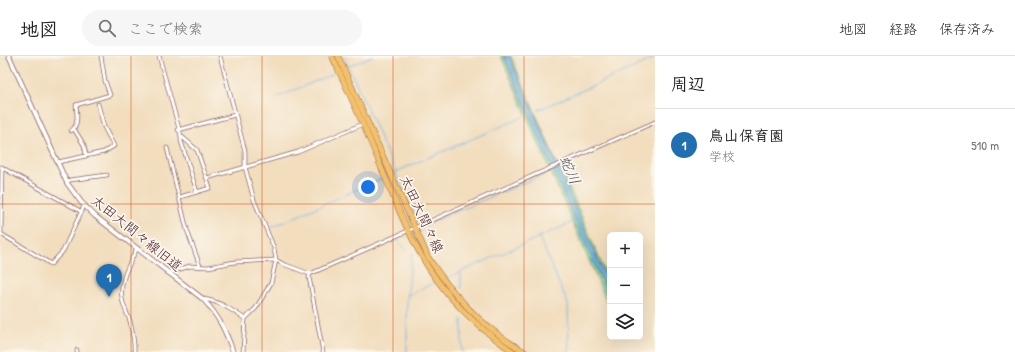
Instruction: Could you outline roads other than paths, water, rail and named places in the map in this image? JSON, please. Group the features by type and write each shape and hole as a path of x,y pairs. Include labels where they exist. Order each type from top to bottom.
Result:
{"main road":[{"name":"太田大間々線","path":"332,56 412,230 428,257 453,293 491,330 525,352"},
{"name":"太田大間々線","path":"338,56 423,258 437,280 473,321 514,352"}],"street":[{"name":"太田大間々線旧道","path":"9,56 74,194 84,206 203,299 213,310 223,325 233,352"},
{"path":"86,155 84,145 72,130 78,117 76,105 110,96 105,81 101,56"},
{"path":"158,56 178,130 181,136 197,150 210,188 180,197"},
{"path":"220,56 245,151 245,167 254,200 274,248 276,260 271,283 256,308 245,319 243,352"},
{"path":"58,162 107,151 114,146 104,127 98,104"},
{"path":"178,130 235,115"},
{"path":"168,273 190,266 208,267 239,262 276,260 310,274 655,122"},
{"path":"207,178 298,152 363,124"},
{"path":"181,136 181,141 197,192"},
{"path":"167,148 187,230 200,266"},
{"path":"82,212 1,166 1,234 51,264 63,251 82,212 84,206"},
{"path":"67,181 107,175"},
{"path":"134,352 135,344 121,292 127,269 137,248"},
{"path":"310,274 309,277 323,352"},
{"path":"203,299 225,306 245,319"}],"water":[{"path":"504,56 509,56 607,281 607,293"}],"waterway":[{"path":"344,56 416,219 420,222 419,223"},
{"path":"349,66 372,56"},
{"path":"538,110 655,58"},
{"path":"278,97 333,74"},
{"path":"393,173 523,117"},
{"path":"421,232 423,228 434,221 545,174"},
{"path":"270,228 383,178"},
{"path":"445,279 575,221"},
{"path":"539,237 568,304 569,352"},
{"path":"396,239 407,250"},
{"path":"407,352 407,301 412,253"},
{"path":"461,273 461,288"},
{"path":"408,295 436,282"},
{"path":"462,319 462,352"}],"place":[{"name":"鳥山保育園","path":"109,297"}],"water label":[{"name":"蛇川","path":"570,170"}]}
